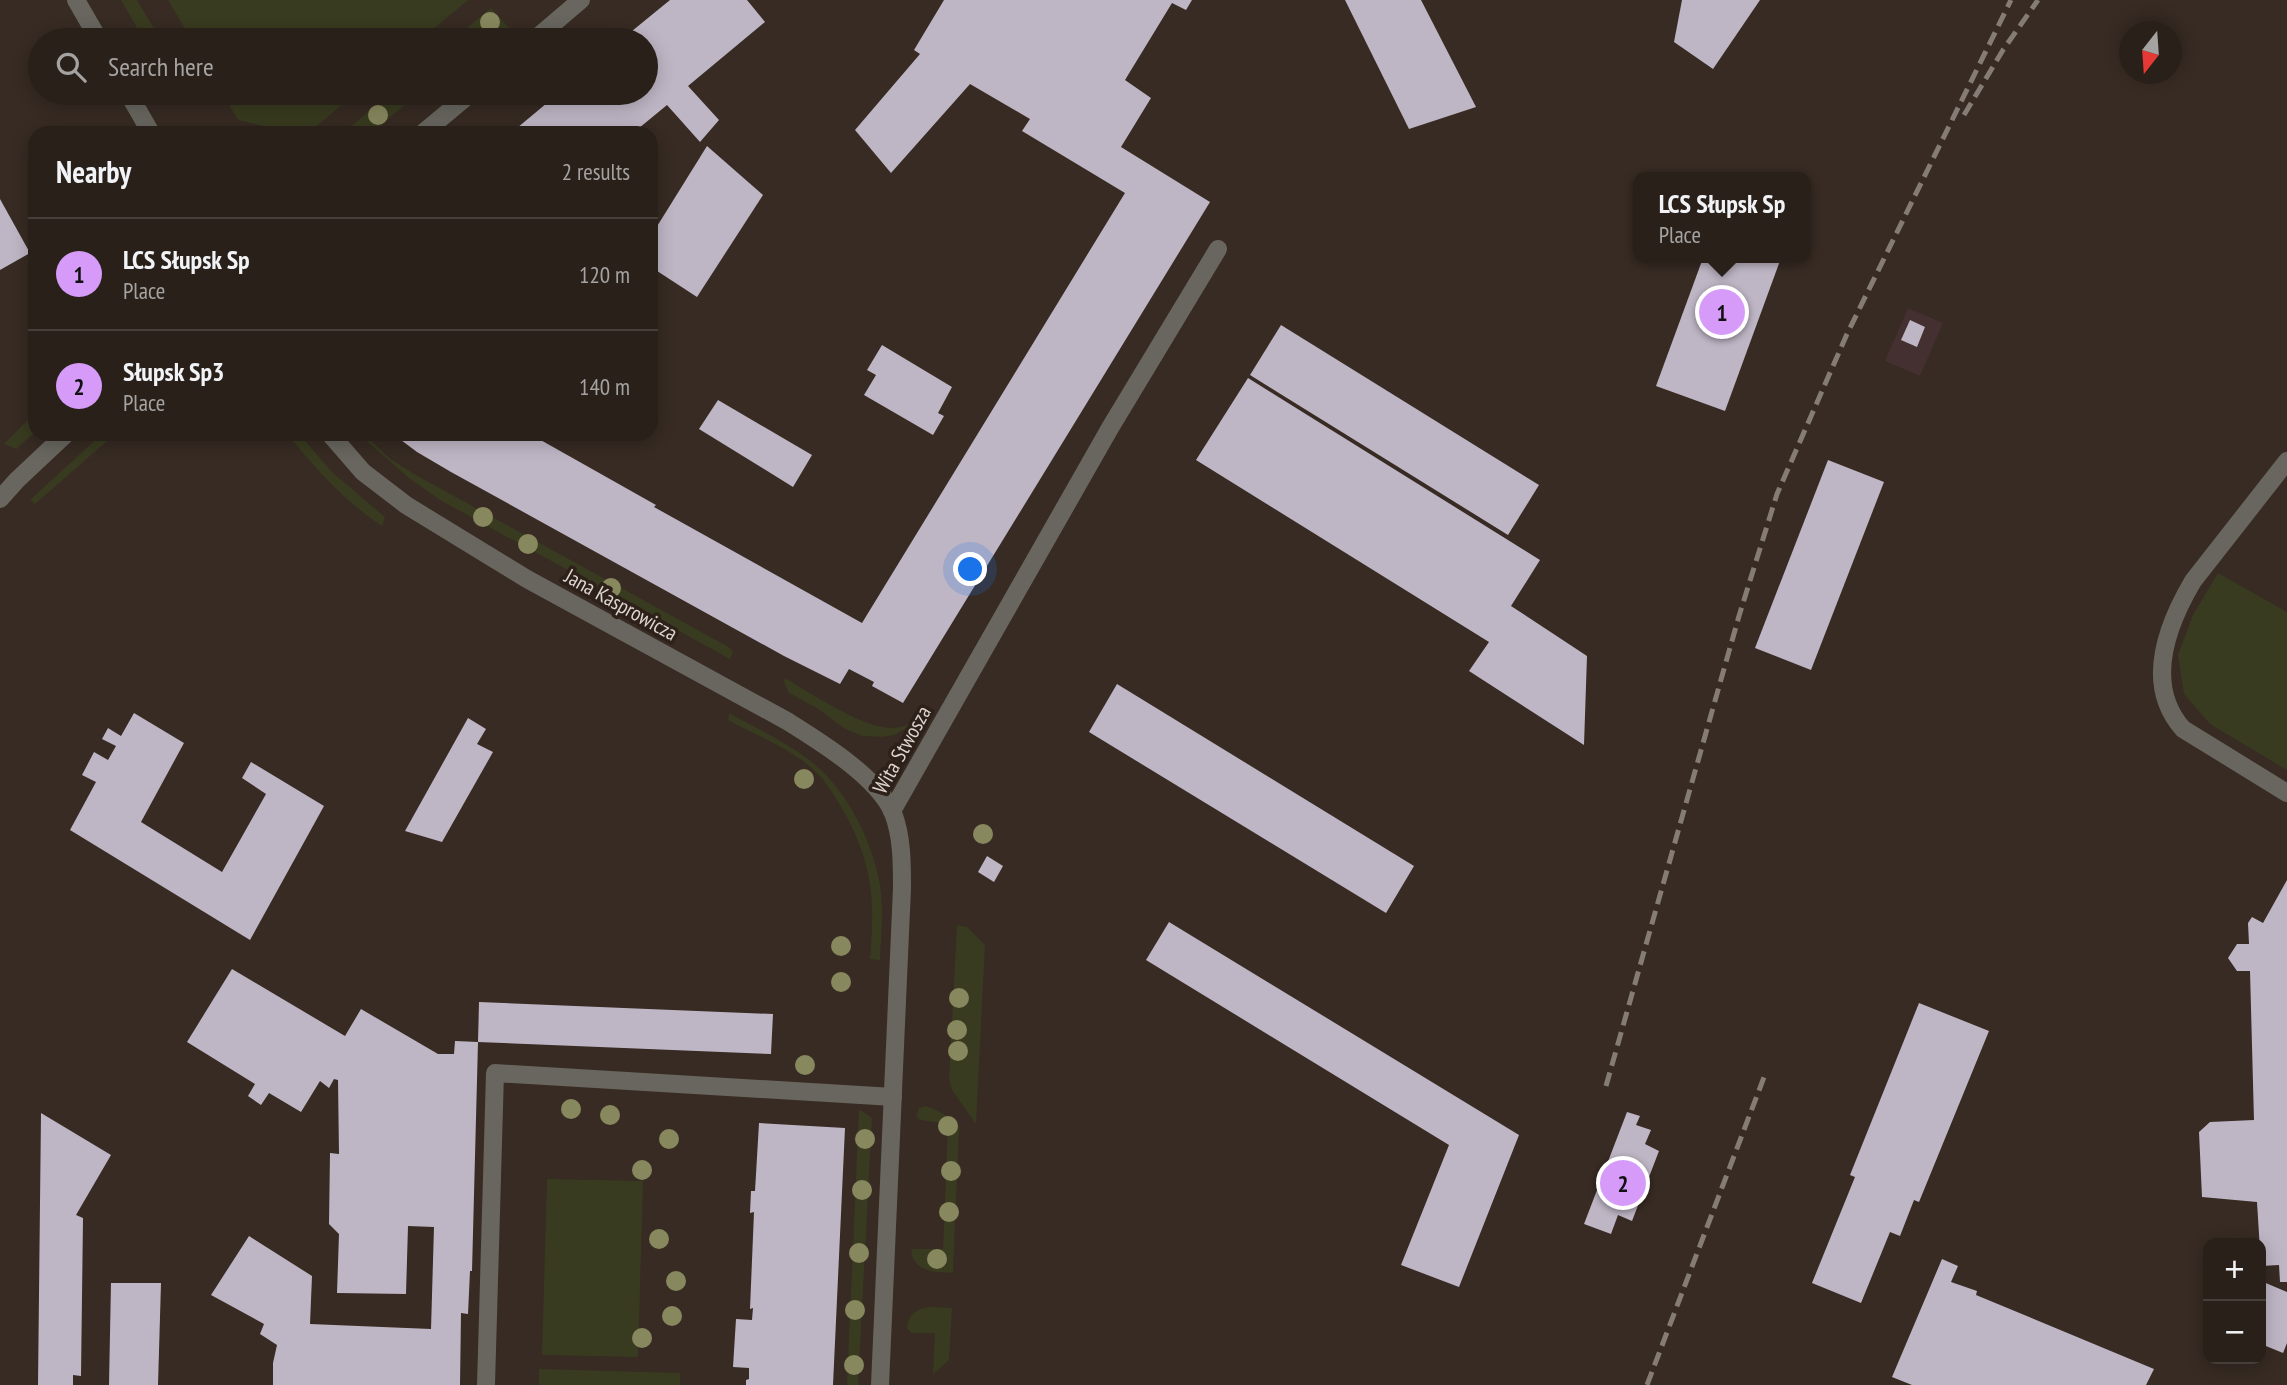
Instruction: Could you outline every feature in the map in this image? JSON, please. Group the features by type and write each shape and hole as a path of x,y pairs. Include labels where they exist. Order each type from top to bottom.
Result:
{"street":[{"path":"76,0 92,28"},
{"path":"548,28 581,0"},
{"path":"135,105 147,126"},
{"path":"431,126 457,105"},
{"name":"Wita Stwosza","path":"880,1385 902,876 899,836 892,811 1110,428 1218,249"},
{"path":"0,499 58,441"},
{"name":"Jana Kasprowicza","path":"336,441 363,472 406,505 527,579 787,721 824,744 859,772 882,795 892,811"},
{"path":"2287,461 2193,581 2181,602 2166,643 2163,682 2172,717 2183,729 2287,793"},
{"path":"486,1385 495,1073 892,1097"}],"shaded area":[{"path":"1908,308 1943,323 1920,376 1885,361"}],"green space":[{"path":"121,0 137,0 154,28 137,28"},
{"path":"168,0 468,0 434,28 185,28"},
{"path":"491,8 509,28 467,28"},
{"path":"229,105 342,105 316,126 264,126 238,120"},
{"path":"377,105 405,105 379,126 351,126"},
{"path":"28,420 28,438 16,449 4,444"},
{"path":"94,441 107,441 35,504 30,500"},
{"path":"293,441 305,441 334,474 385,517 382,526 355,506"},
{"path":"367,441 371,441 389,458 414,474 727,646 733,651 730,659 440,500 409,478"},
{"path":"2218,573 2287,612 2287,770 2210,724 2184,694 2178,655 2193,615"},
{"path":"785,678 837,709 866,722 891,728 918,721 894,735 863,736 845,729 817,708 789,693"},
{"path":"729,713 780,741 817,766 837,787 854,813 873,856 880,885 880,960 870,959 872,900 866,866 854,831 835,796 807,764 728,720"},
{"path":"957,925 967,927 985,945 976,1124 952,1090 949,1079"},
{"path":"925,1106 944,1114 959,1127 953,1273 933,1272 922,1268 911,1253 913,1249 943,1249 948,1124 920,1120 916,1116 919,1108"},
{"path":"859,1109 872,1118 858,1385 847,1385"},
{"path":"547,1179 643,1181 638,1357 542,1355"},
{"path":"929,1307 952,1308 949,1360 933,1374 935,1333 912,1333 907,1328 914,1313"},
{"path":"539,1369 680,1373 680,1385 539,1385"}],"building":[{"path":"670,0 747,0 765,22 688,86 719,120 700,142 667,105 642,126 519,126 545,105 658,105 658,28 636,28"},
{"path":"944,0 1192,0 1186,10 1172,3 1125,80 1151,98 1121,147 1210,202 903,703 872,686 874,682 849,669 840,684 784,656 451,472 402,441 542,441 656,505 654,507 862,623 1125,193 1022,131 1030,119 970,84 891,173 855,130 920,54 914,50"},
{"path":"1345,0 1421,0 1476,107 1409,129"},
{"path":"1682,0 1760,0 1713,69 1674,42"},
{"path":"707,146 763,195 697,297 658,272 658,225"},
{"path":"0,199 28,249 28,254 0,270"},
{"path":"1701,263 1779,263 1725,411 1656,386"},
{"path":"1910,320 1925,327 1917,347 1901,340"},
{"path":"1281,325 1539,485 1508,535 1250,375"},
{"path":"882,345 952,387 938,413 944,416 933,435 864,395 876,375 867,370"},
{"path":"1248,378 1540,560 1511,606 1587,656 1584,745 1469,671 1489,642 1196,460"},
{"path":"718,400 812,455 793,487 699,429"},
{"path":"1828,460 1884,482 1811,670 1755,648"},
{"path":"1117,684 1414,866 1386,913 1089,732"},
{"path":"134,713 184,743 141,822 222,872 266,794 242,778 251,762 324,806 250,940 70,830 96,782 82,775 94,752 108,760 116,746 102,739 108,728 121,736"},
{"path":"468,718 486,729 477,744 493,752 442,842 405,831"},
{"path":"987,856 1003,866 994,882 978,872"},
{"path":"2287,880 2287,1282 2280,1282 2279,1265 2266,1266 2266,1238 2259,1238 2257,1202 2202,1197 2199,1132 2210,1122 2254,1120 2250,971 2237,971 2228,958 2237,944 2249,944 2248,923 2252,917 2263,923"},
{"path":"1169,922 1519,1135 1459,1287 1401,1265 1449,1145 1146,960"},
{"path":"232,969 345,1036 361,1009 438,1054 454,1054 455,1041 478,1042 472,1271 468,1314 461,1313 460,1385 273,1385 273,1363 277,1345 260,1334 264,1324 211,1295 249,1236 312,1276 310,1324 431,1329 434,1227 408,1226 406,1294 337,1293 339,1234 329,1224 330,1153 339,1154 338,1080 334,1079 329,1088 320,1081 301,1112 269,1093 261,1105 248,1096 255,1084 187,1042"},
{"path":"479,1002 773,1014 771,1054 478,1042"},
{"path":"1919,1003 1989,1031 1919,1202 1914,1200 1900,1236 1890,1232 1861,1303 1812,1283 1855,1177 1850,1175"},
{"path":"1627,1112 1640,1116 1636,1125 1651,1130 1645,1144 1659,1151 1632,1221 1618,1215 1611,1234 1584,1224"},
{"path":"41,1113 111,1155 76,1215 83,1218 81,1376 73,1375 73,1385 38,1385"},
{"path":"759,1123 845,1128 833,1385 746,1385 749,1368 733,1367 736,1319 752,1320 753,1308 750,1309 754,1212 750,1213 751,1191 755,1191"},
{"path":"1942,1259 1958,1266 1951,1282 1977,1291 1976,1295 2154,1369 2146,1385 1912,1385 1892,1377"},
{"path":"111,1283 161,1283 158,1385 109,1385"},
{"path":"2266,1283 2287,1292 2287,1343 2283,1353 2266,1346"}],"railway":[{"path":"1606,1086 1739,616 1777,494 1847,334 2011,0"},
{"path":"1964,115 2003,50 2038,0"},
{"path":"1647,1385 1766,1072"}],"place":[{"name":"LCS Słupsk Sp","path":"1722,312"},
{"name":"Słupsk Sp3","path":"1623,1183"}]}
